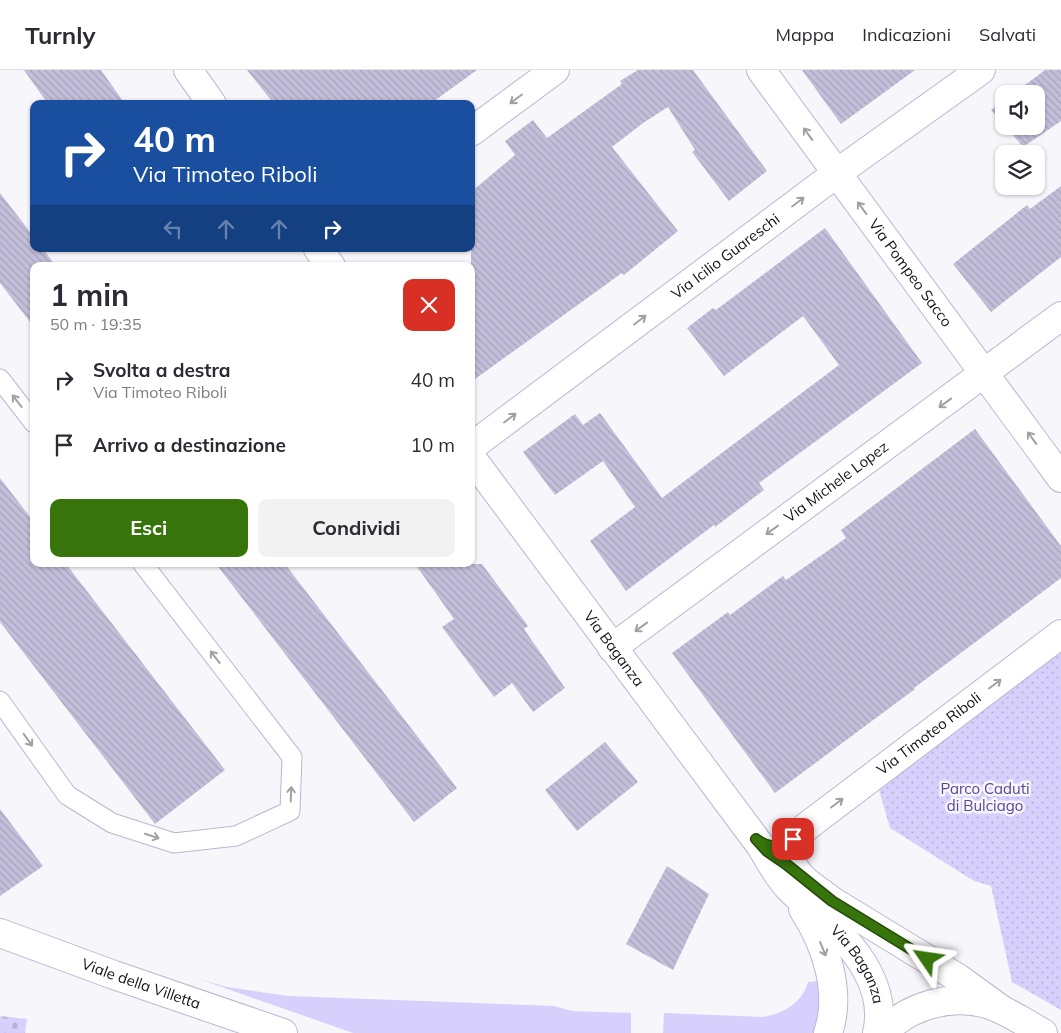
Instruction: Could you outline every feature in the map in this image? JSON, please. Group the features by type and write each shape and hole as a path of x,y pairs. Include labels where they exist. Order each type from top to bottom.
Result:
{"street":[{"path":"188,70 209,100"},
{"path":"475,129 555,70"},
{"name":"Via Pompeo Sacco","path":"761,70 1061,478"},
{"name":"Via Icilio Guareschi","path":"475,444 837,173 981,70"},
{"path":"320,252 328,262"},
{"name":"Via Michele Lopez","path":"612,648 1061,316"},
{"name":"Via Baganza","path":"475,462 756,839 767,851 786,864 797,885 843,938 866,969 876,989 878,999 879,1020 877,1033"},
{"name":"Via Timoteo Riboli","path":"756,839 762,844 774,847 787,843 798,836 819,816 1061,634"},
{"name":"Via Timoteo Riboli","path":"797,885 790,856 791,846 798,836"},
{"path":"797,885 826,958 833,986 833,1013 828,1033"},
{"name":"Via Baganza","path":"797,885 832,901 958,978 1004,1011"},
{"name":"Viale della Villetta","path":"0,933 114,975 283,1033"},
{"name":"Via Baganza","path":"883,1033 918,1008 953,1000 988,1004 1043,1033"}],"lane":[{"path":"0,379 30,418"},
{"path":"0,700 67,795 112,823 174,843 236,836 290,811 292,757 144,567"}],"green space":[{"name":"Parco Caduti di Bulciago","path":"1061,645 1061,1010 1012,982 991,886 974,881 890,828 877,783"},
{"path":"199,979 227,987 288,996 554,1006 572,1011 631,1013 631,1033 353,1033"},
{"path":"818,981 821,1000 815,1033 663,1033 664,1013 763,1017 778,1013 791,1006 801,996 808,982"},
{"path":"0,1016 27,1019 25,1033 0,1033"}],"building":[{"path":"24,70 101,70 122,100 45,100"},
{"path":"247,70 477,70 436,100 271,100"},
{"path":"638,70 693,70 767,171 729,201 692,152 695,150 668,107 643,123 612,147 678,231 624,275 622,273 475,379 475,262 471,262 471,252 475,252 475,189 515,155 505,141 533,120 547,138 622,84 620,81"},
{"path":"802,70 915,70 841,124"},
{"path":"1045,70 1061,70 1061,121 1045,132 1045,85 1025,85"},
{"path":"1013,135 1041,135 1026,145 1021,145"},
{"path":"1061,186 1061,257 991,312 953,264 1027,205 1030,209"},
{"path":"0,193 30,232 30,252 45,252 53,262 30,262 30,322 0,283"},
{"path":"825,228 922,363 759,483 764,490 626,591 590,541 635,507 603,461 555,495 523,452 575,414 583,425 600,413 662,498 839,365 803,316 724,376 687,328 713,308 716,310"},
{"path":"975,429 1061,546 1061,578 775,793 672,653 728,612 730,615 783,576 786,580 846,538 841,530"},
{"path":"0,478 30,517 30,567 68,567 225,770 155,824 0,622"},
{"path":"475,564 482,564 528,626 524,629 565,688 533,712 512,683 494,697 442,627 454,619 417,567 475,567"},
{"path":"218,567 287,567 457,788 414,822"},
{"path":"605,742 638,782 577,831 545,790"},
{"path":"0,809 43,866 0,896"},
{"path":"667,866 709,894 673,970 626,944"}],"route":[{"path":"793,839 774,847 762,844 756,839 767,851 832,901 927,959"}]}
